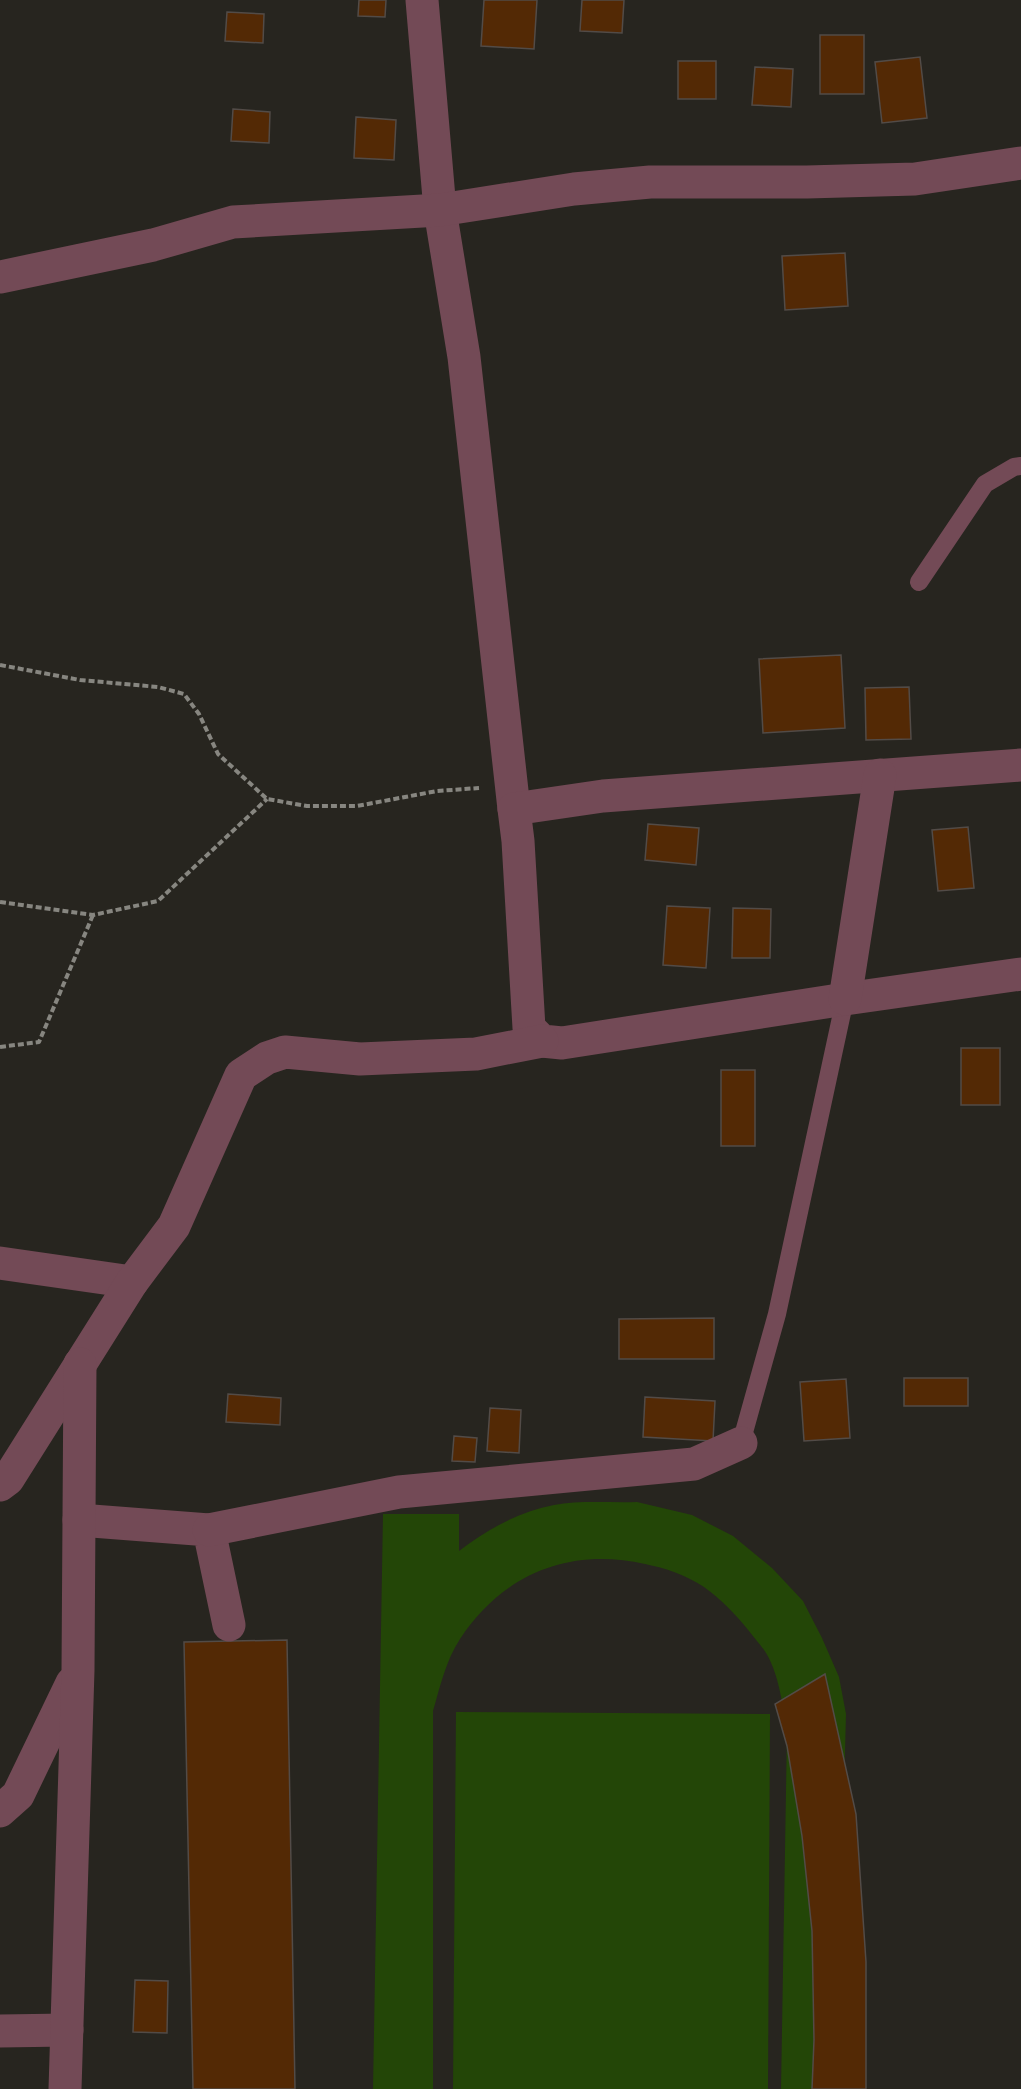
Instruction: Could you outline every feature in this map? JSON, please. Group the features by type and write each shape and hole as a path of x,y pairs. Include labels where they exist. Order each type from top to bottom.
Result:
{"street":[{"path":"422,0 440,210 464,357 518,841 529,1028 542,1041"},
{"path":"0,277 153,245 233,222 440,210 574,189 650,182 915,179 1021,162"},
{"path":"512,798 603,796 1021,765"},
{"path":"845,999 880,775"},
{"path":"0,1485 8,1479 132,1282 174,1226 241,1075 267,1058 285,1052 360,1059 476,1054 542,1041 562,1043 1021,974"},
{"path":"0,1263 132,1282"},
{"path":"65,2089 78,1670 80,1364"},
{"path":"79,1520 209,1530 399,1492 694,1464 741,1443"},
{"path":"209,1530 229,1625"},
{"path":"0,1811 18,1795 78,1670"},
{"path":"0,2031 67,2030"}],"lane":[{"path":"919,582 985,484 1014,467 1021,466"},
{"path":"741,1443 777,1314 845,999"}],"path":[{"path":"0,665 80,680 158,687 184,694 199,714 218,754 267,800 307,806 357,806 437,791 512,798"},
{"path":"0,902 93,915 158,901 267,800"},
{"path":"0,1047 39,1042 93,915"}],"green space":[{"path":"637,1502 692,1515 733,1536 772,1568 803,1601 839,1677 846,1714 836,2089 781,2089 787,1731 780,1691 770,1661 762,1647 734,1613 697,1583 675,1572 645,1564 590,1559 564,1563 540,1571 517,1582 496,1597 477,1616 460,1639 447,1665 433,1711 433,2089 373,2089 383,1514 459,1514 459,1551 504,1522 541,1508 574,1503"},
{"path":"456,1712 770,1714 768,2089 453,2089"}],"building":[{"path":"359,0 386,0 385,17 358,16"},
{"path":"484,0 537,0 534,49 481,46"},
{"path":"582,0 624,0 622,33 580,31"},
{"path":"227,12 264,14 263,43 225,41"},
{"path":"820,35 864,35 864,94 820,94"},
{"path":"920,57 927,118 882,123 875,62"},
{"path":"678,61 716,61 716,99 678,99"},
{"path":"755,67 793,69 791,107 752,105"},
{"path":"233,109 270,112 269,143 231,141"},
{"path":"356,117 396,120 394,160 354,158"},
{"path":"845,253 848,306 785,310 782,256"},
{"path":"841,655 845,728 763,733 759,659"},
{"path":"909,687 911,739 866,740 865,688"},
{"path":"648,824 699,828 696,865 645,860"},
{"path":"968,827 974,888 938,891 932,830"},
{"path":"667,906 710,908 706,968 663,965"},
{"path":"733,908 771,909 770,958 732,958"},
{"path":"961,1048 1000,1048 1000,1105 961,1105"},
{"path":"721,1070 755,1070 755,1146 721,1146"},
{"path":"714,1318 714,1359 619,1359 619,1319"},
{"path":"904,1378 968,1378 968,1406 904,1406"},
{"path":"846,1379 850,1438 804,1441 800,1382"},
{"path":"228,1394 281,1398 280,1425 226,1422"},
{"path":"645,1397 715,1401 713,1441 643,1437"},
{"path":"490,1408 521,1410 519,1453 487,1451"},
{"path":"454,1436 477,1438 475,1462 452,1461"},
{"path":"287,1640 295,2089 193,2089 184,1642"},
{"path":"825,1674 856,1814 866,1962 866,2089 812,2089 814,2040 812,1931 802,1836 787,1746 775,1704"},
{"path":"135,1980 168,1981 167,2033 133,2032"}]}
